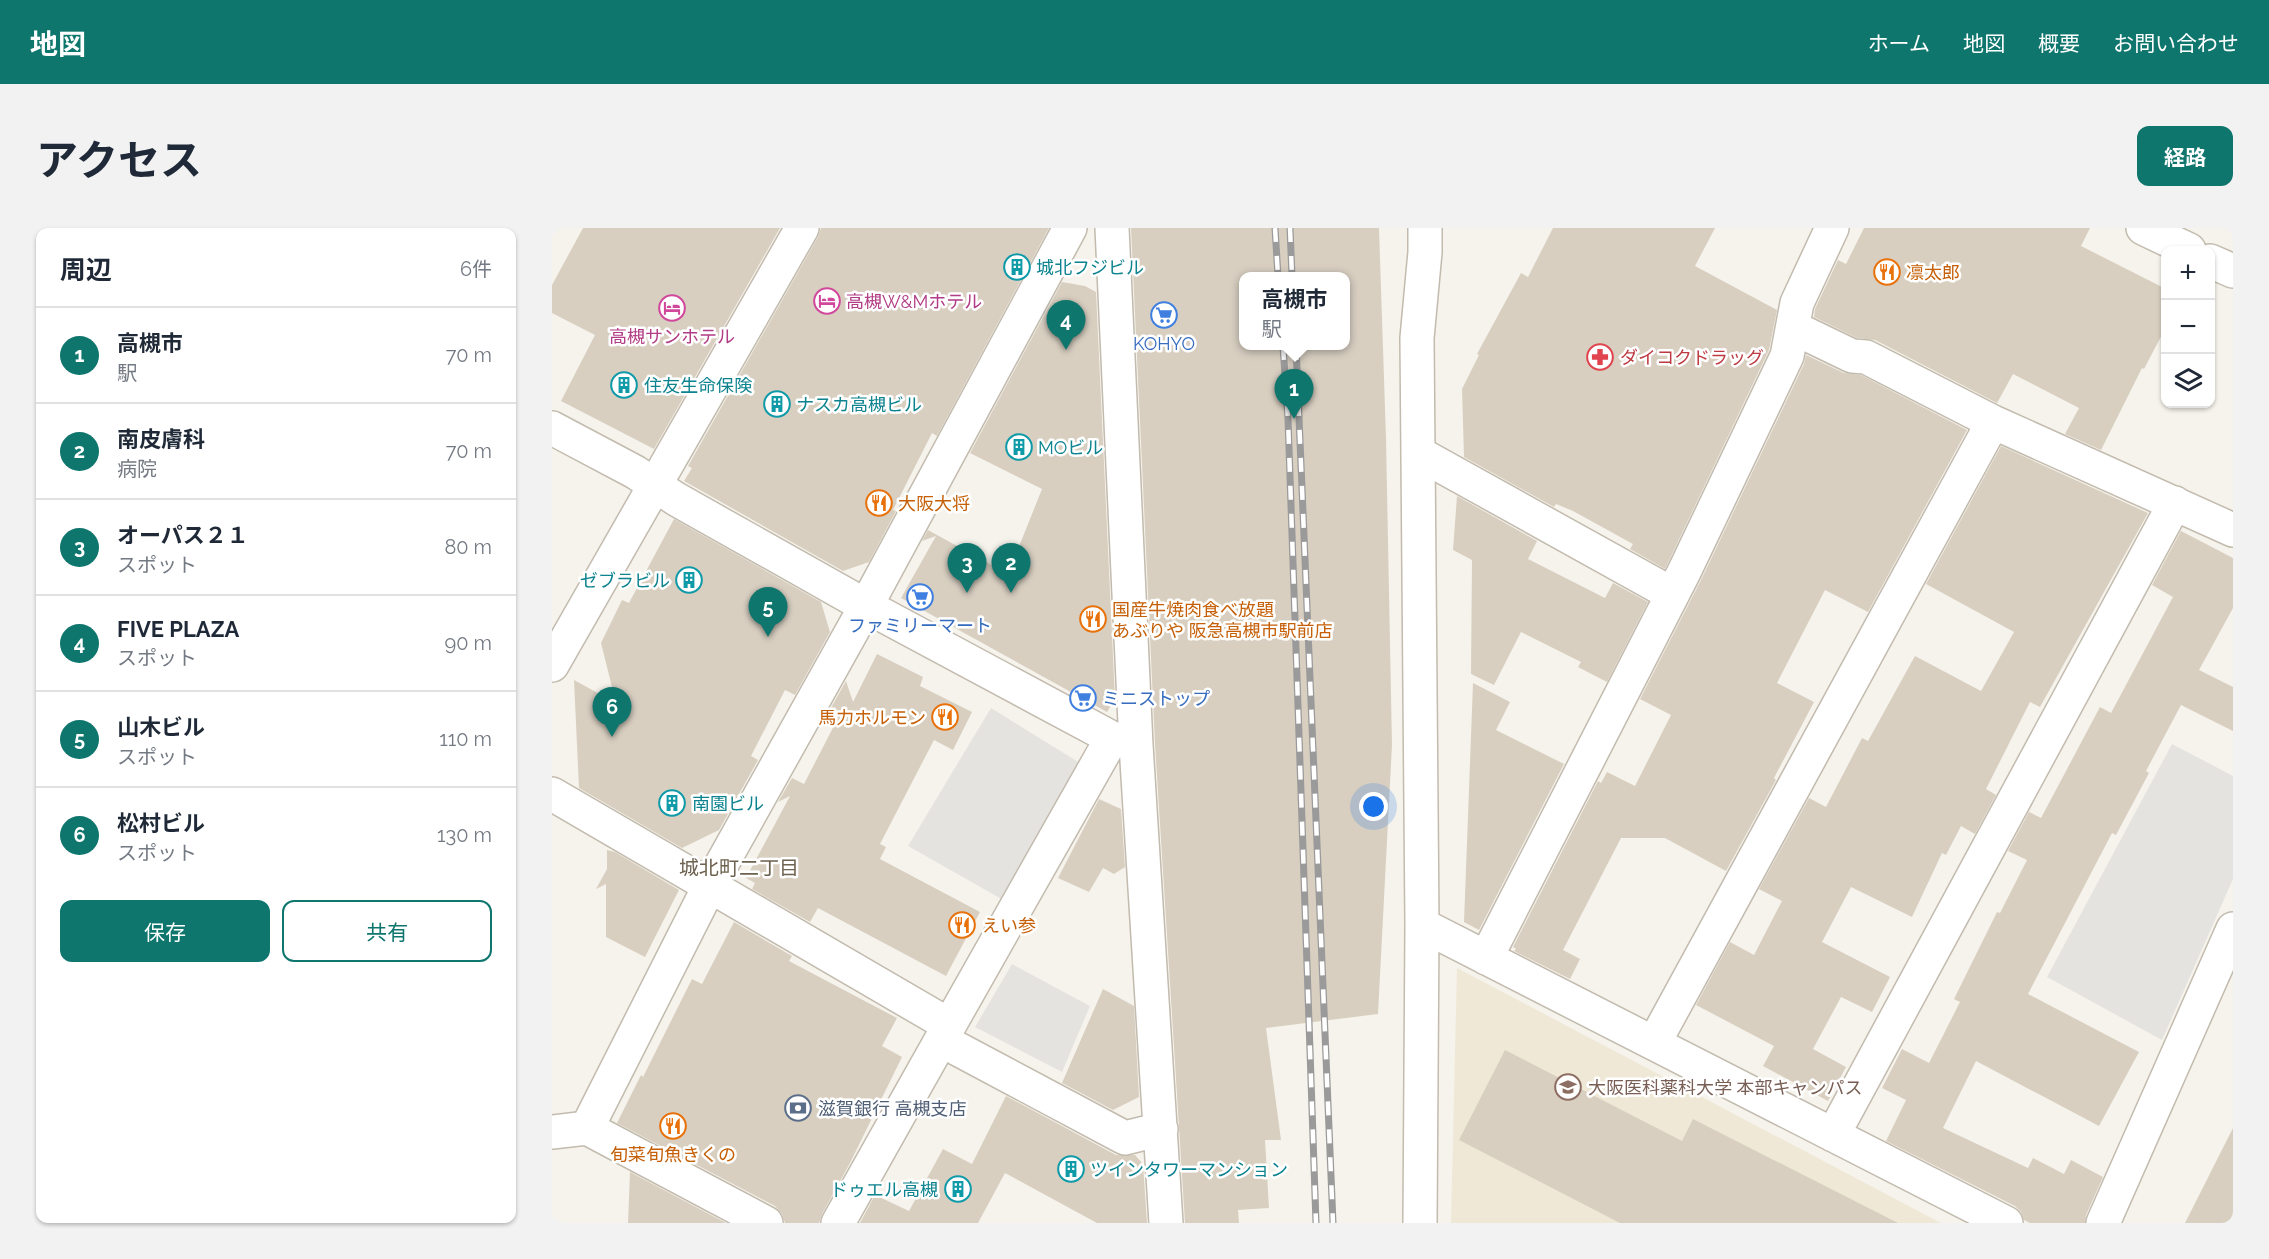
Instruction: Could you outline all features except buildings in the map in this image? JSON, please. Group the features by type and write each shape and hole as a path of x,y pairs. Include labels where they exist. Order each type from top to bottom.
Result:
{"street":[{"path":"552,665 802,228"},
{"path":"587,1128 709,887 866,606 1070,228"},
{"path":"1112,228 1124,742 1161,1130 1166,1223"},
{"path":"1420,1223 1422,925 1417,338 1425,228"},
{"path":"1486,958 1672,594 1787,356 1797,303 1832,228"},
{"path":"2143,228 2183,241"},
{"path":"2215,263 2233,272"},
{"path":"1794,328 1852,356 1866,357 1993,422 2233,530"},
{"path":"1654,1043 1993,422"},
{"path":"552,428 635,472 676,499 866,606 1124,742"},
{"path":"1418,453 1672,594"},
{"path":"1833,1135 2175,504"},
{"path":"838,1223 945,1033 1124,742"},
{"path":"552,794 709,887 945,1033 1125,1138 1161,1130"},
{"path":"1422,925 2006,1223"},
{"path":"2103,1223 2233,929"},
{"path":"552,1132 587,1128 766,1223"}],"shaded area":[{"path":"991,708 1080,763 1005,901 908,846"},
{"path":"2172,744 2233,776 2233,879 2162,1040 2047,977"},
{"path":"1012,964 1090,1006 1062,1072 975,1027"},
{"name":"大阪医科薬科大学 本部キャンパス","path":"1457,968 1941,1223 1451,1223"}],"railway":[{"path":"1275,228 1278,272"},
{"path":"1290,228 1292,272"},
{"path":"1283,350 1288,419 1316,1223"},
{"path":"1296,350 1333,1223"}],"place":[{"name":"城北フジビル","path":"1017,267"},
{"name":"凛太郎","path":"1887,272"},
{"name":"高槻W&Mホテル","path":"827,301"},
{"name":"高槻サンホテル","path":"672,308"},
{"name":"KOHYO","path":"1164,315"},
{"name":"FIVE PLAZA","path":"1066,350"},
{"name":"ダイコクドラッグ","path":"1600,357"},
{"name":"住友生命保険","path":"624,385"},
{"name":"ナスカ高槻ビル","path":"777,404"},
{"name":"高槻市","path":"1294,419"},
{"name":"MOビル","path":"1019,447"},
{"name":"大阪大将","path":"879,503"},
{"name":"ゼブラビル","path":"689,580"},
{"name":"オーパス２１","path":"967,593"},
{"name":"南皮膚科","path":"1011,593"},
{"name":"ファミリーマート","path":"920,597"},
{"name":"国産牛焼肉食べ放題 あぶりや 阪急高槻市駅前店","path":"1093,619"},
{"name":"山木ビル","path":"768,637"},
{"name":"ミニストップ","path":"1083,698"},
{"name":"馬力ホルモン","path":"945,717"},
{"name":"松村ビル","path":"612,737"},
{"name":"南園ビル","path":"672,803"},
{"name":"えい参","path":"962,925"},
{"name":"大阪医科薬科大学 本部キャンパス","path":"1568,1087"},
{"name":"滋賀銀行 高槻支店","path":"798,1108"},
{"name":"旬菜旬魚きくの","path":"673,1126"},
{"name":"ツインタワーマンション","path":"1071,1169"},
{"name":"ドゥエル高槻","path":"958,1189"}],"district":[{"name":"城北町二丁目","path":"739,868"}]}
